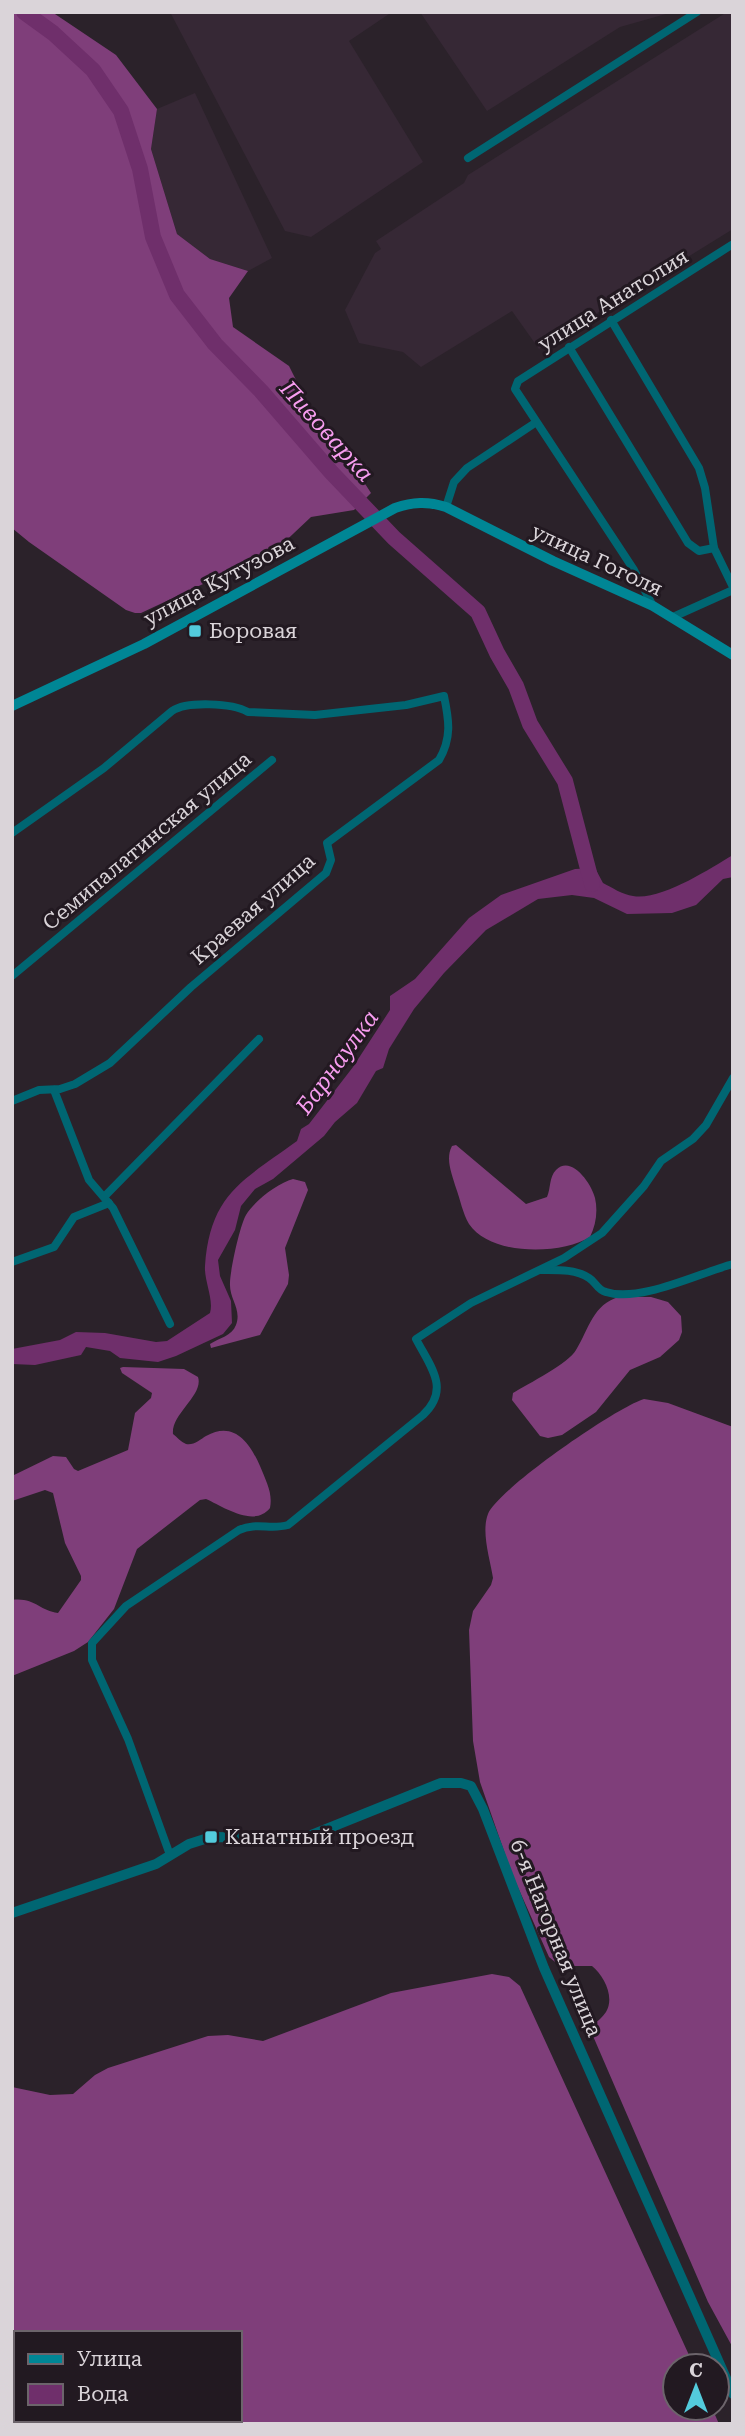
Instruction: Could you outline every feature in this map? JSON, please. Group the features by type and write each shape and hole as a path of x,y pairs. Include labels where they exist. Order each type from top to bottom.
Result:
{"main road":[{"name":"улица Кутузова","path":"12,706 144,644 395,508 412,503 433,503 446,507"},
{"name":"улица Гоголя","path":"446,507 553,562 673,617"},
{"path":"673,617 733,655"}],"street":[{"path":"468,158 697,12"},
{"name":"улица Анатолия","path":"536,423 515,389 518,381 733,244"},
{"path":"611,320 699,468 705,488 714,548 733,588"},
{"path":"569,347 688,543 699,551 714,548"},
{"path":"446,507 454,481 467,468 536,423 634,570 653,606"},
{"name":"улица Гоголя","path":"673,617 733,588"},
{"name":"Краевая улица","path":"12,833 104,768 180,706 226,705 248,712 315,715 406,705 444,696 449,732 445,748 435,764 327,842 331,860 326,873 191,987 117,1056 82,1081 54,1090 38,1090 12,1101"},
{"name":"Семипалатинская улица","path":"12,976 272,760"},
{"path":"12,1262 54,1247 74,1217 106,1200 259,1039"},
{"path":"12,1913 156,1864 170,1855 128,1739 92,1660 92,1643 126,1606 239,1530 258,1524 278,1528 288,1525 424,1415 434,1405 438,1392 435,1377 416,1339 471,1303 564,1258 602,1233 644,1186 661,1161 693,1139 706,1125 733,1078"},
{"path":"54,1090 89,1180 106,1200 170,1324"},
{"path":"538,1269 581,1274 594,1281 602,1291 609,1293 633,1293 664,1288 733,1264"},
{"name":"6-я Нагорная улица","path":"170,1855 189,1844 211,1837 304,1838 432,1786 449,1783 471,1786 483,1809 544,1968 733,2394"}],"shaded area":[{"path":"12,12 52,12 116,55 157,109 151,149 177,234 210,259 248,271 229,298 233,327 289,366 337,462 351,462 371,493 354,510 311,517 276,550 141,613 126,610 12,528"},
{"path":"170,12 392,12 349,41 423,162 311,237 285,231"},
{"path":"420,12 673,12 620,27 487,111"},
{"path":"727,12 733,13 733,229 539,349 512,311 421,367 403,352 359,343 345,310 375,253 381,249 376,241 464,183 468,175"},
{"path":"195,93 272,258 248,271 210,259 177,234 151,149 157,109"},
{"path":"456,1145 526,1204 547,1197 556,1170 562,1166 574,1168 590,1185 595,1198 596,1218 590,1237 562,1247 526,1249 493,1242 479,1234 467,1220 451,1172 450,1151 452,1146"},
{"path":"293,1179 305,1182 308,1190 285,1248 288,1284 260,1335 211,1348 210,1344 228,1334 236,1325 237,1314 230,1289 230,1277 246,1215 267,1193"},
{"path":"619,1297 651,1297 668,1302 681,1316 682,1332 679,1340 660,1357 630,1370 596,1412 562,1435 548,1438 540,1436 512,1400 513,1393 572,1355 597,1311 610,1300"},
{"path":"120,1368 184,1369 198,1377 196,1391 177,1419 173,1434 186,1444 216,1432 233,1432 240,1436 251,1449 267,1482 270,1508 263,1514 247,1516 206,1499 200,1500 137,1549 114,1609 88,1642 74,1651 12,1676 12,1600 26,1600 58,1613 81,1580 81,1576 65,1543 53,1493 45,1490 12,1501 12,1476 53,1456 66,1457 78,1471 128,1450 135,1413 151,1398 152,1393 122,1373"},
{"path":"644,1399 668,1403 733,1427 733,2348 708,2302 593,2036 594,2025 605,2014 608,2006 607,1987 592,1966 560,1966 549,1957 512,1874 480,1782 473,1741 469,1630 473,1611 493,1578 486,1537 488,1514 496,1502 560,1450 585,1432"},
{"path":"492,1974 509,1977 520,1986 688,2352 661,2352 661,2422 719,2424 12,2424 12,2087 50,2095 73,2094 95,2075 108,2068 208,2036 228,2035 263,2041 391,1993"}],"water":[{"path":"733,855 733,877 723,879 696,905 672,913 627,914 594,898 572,895 538,899 486,930 414,1009 389,1049 383,1068 376,1071 357,1103 335,1122 324,1136 273,1179 255,1189 241,1206 235,1230 218,1260 220,1276 231,1301 232,1323 223,1334 158,1362 120,1358 110,1351 86,1347 81,1355 35,1365 12,1364 12,1349 60,1340 76,1332 167,1341 210,1313 211,1302 205,1266 208,1241 222,1205 246,1178 297,1141 301,1129 309,1124 353,1067 390,1010 390,996 415,979 469,918 501,895 575,869 595,868 603,883 625,894 657,894 684,883"}],"waterway":[{"name":"Пивоварка","path":"24,12 53,33 93,70 121,111 140,169 153,237 177,295 215,344 261,391 331,472 394,538 478,612 516,686 530,724 565,781 592,884"}],"place":[{"name":"Боровая","path":"195,631"},
{"name":"Канатный проезд","path":"211,1837"}],"water label":[{"name":"Барнаулка","path":"337,1062"}]}
